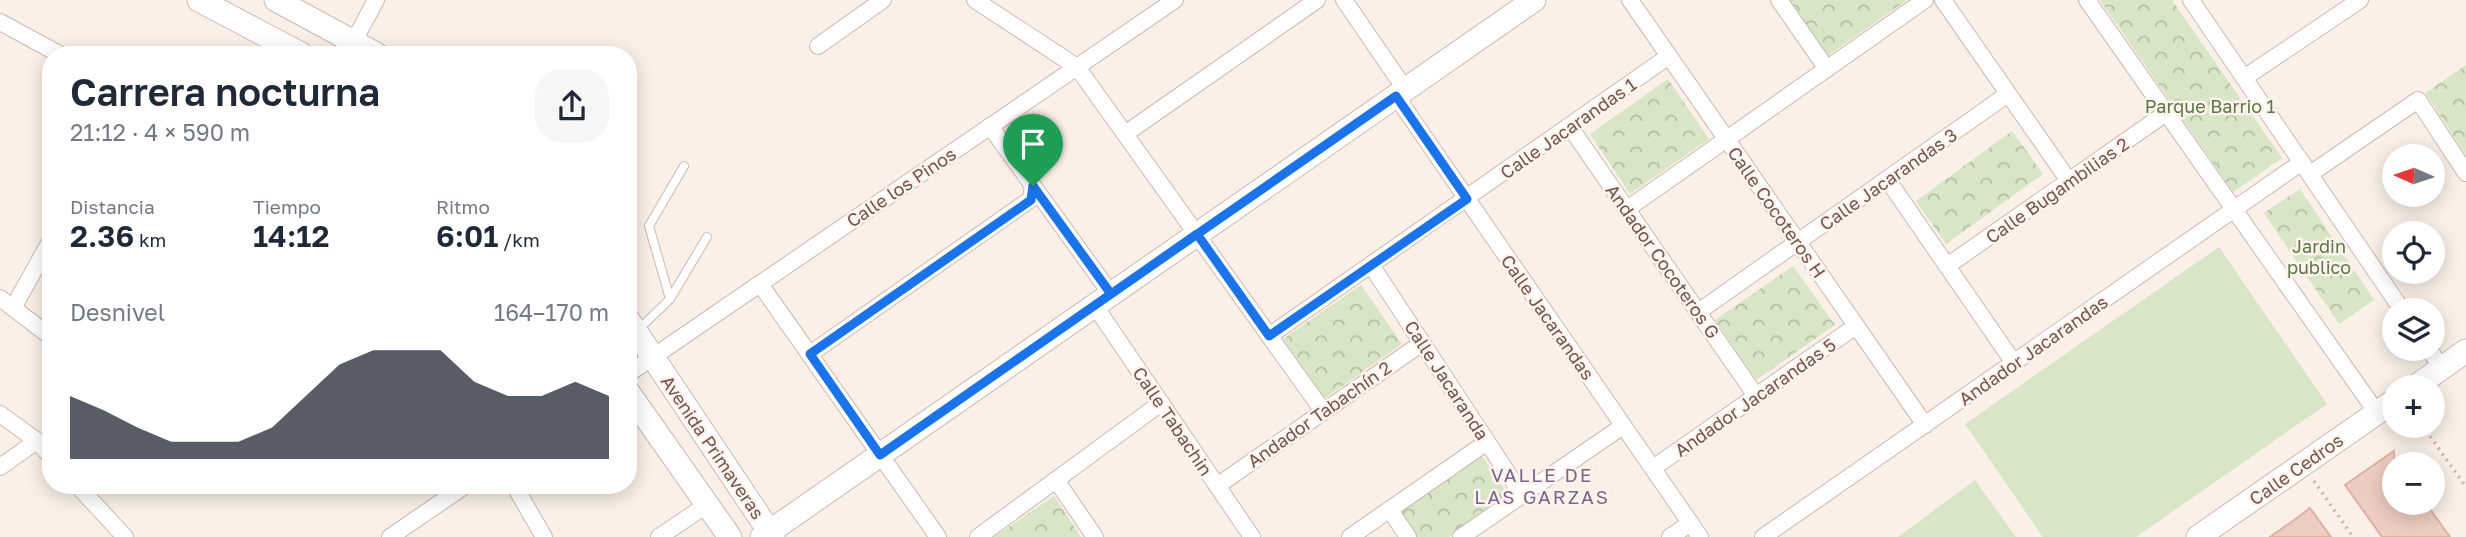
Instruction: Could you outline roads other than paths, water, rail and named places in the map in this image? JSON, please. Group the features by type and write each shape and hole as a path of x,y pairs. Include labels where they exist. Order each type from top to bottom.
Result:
{"street":[{"path":"200,0 286,46"},
{"path":"276,0 347,46"},
{"path":"351,46 376,0"},
{"path":"818,46 883,0"},
{"path":"975,0 1077,66 1323,411"},
{"name":"Calle los Pinos","path":"637,368 1174,0"},
{"path":"1125,134 1317,0"},
{"name":"Calle Jacarandas","path":"1345,0 1467,199 1700,537"},
{"path":"769,535 1534,0"},
{"name":"Calle Cocoteros H","path":"1630,0 1925,425"},
{"path":"1779,0 1827,69"},
{"path":"1627,209 1925,0"},
{"path":"1943,0 2068,181"},
{"path":"2087,0 2234,209 2382,403"},
{"path":"2191,0 2394,298"},
{"path":"2244,78 2352,2"},
{"path":"0,22 44,46"},
{"name":"Calle Jacarandas 1","path":"1467,199 1669,56"},
{"name":"Calle Jacarandas 3","path":"1698,312 2008,94"},
{"name":"Andador Jacarandas","path":"1763,537 2234,209 2418,100 2466,173"},
{"name":"Calle Bugambilias 2","path":"1947,266 2166,113"},
{"name":"Calle Tabachin","path":"990,127 1033,186 1103,300 1161,403 1252,537"},
{"name":"Andador Cocoteros G","path":"1570,127 1756,396"},
{"path":"1887,180 2014,363"},
{"path":"810,354 1031,200 1033,186"},
{"path":"1269,336 1467,199"},
{"path":"42,253 7,303 42,330"},
{"name":"Calle Jacaranda","path":"1371,265 1522,495"},
{"path":"760,284 938,537"},
{"name":"Andador Jacarandas 5","path":"1653,468 1856,326"},
{"name":"Avenida Primaveras","path":"637,333 769,535"},
{"name":"Andador Tabachín 2","path":"1217,486 1422,342"},
{"path":"2432,375 2466,351"},
{"path":"2437,361 2442,368"},
{"path":"978,537 1161,403"},
{"name":"Avenida Primaveras","path":"637,405 730,537"},
{"name":"Calle Cedros","path":"2205,535 2382,409"},
{"path":"0,414 42,447"},
{"path":"1461,537 1623,426"},
{"path":"0,467 37,441"},
{"path":"1350,537 1487,442"},
{"path":"1056,480 1095,537"},
{"path":"85,494 125,537"},
{"path":"390,537 453,494"},
{"path":"519,494 541,536"},
{"path":"659,537 708,504"},
{"path":"1390,510 1408,537"},
{"path":"1670,537 1690,523"}],"lane":[{"path":"670,299 649,226 684,166"},
{"path":"637,322 670,299 707,236"}],"district":[{"name":"VALLE DE LAS GARZAS","path":"1542,485"}],"park label":[{"name":"Parque Barrio 1","path":"2210,106"},
{"name":"Jardin publico","path":"2319,256"}]}
